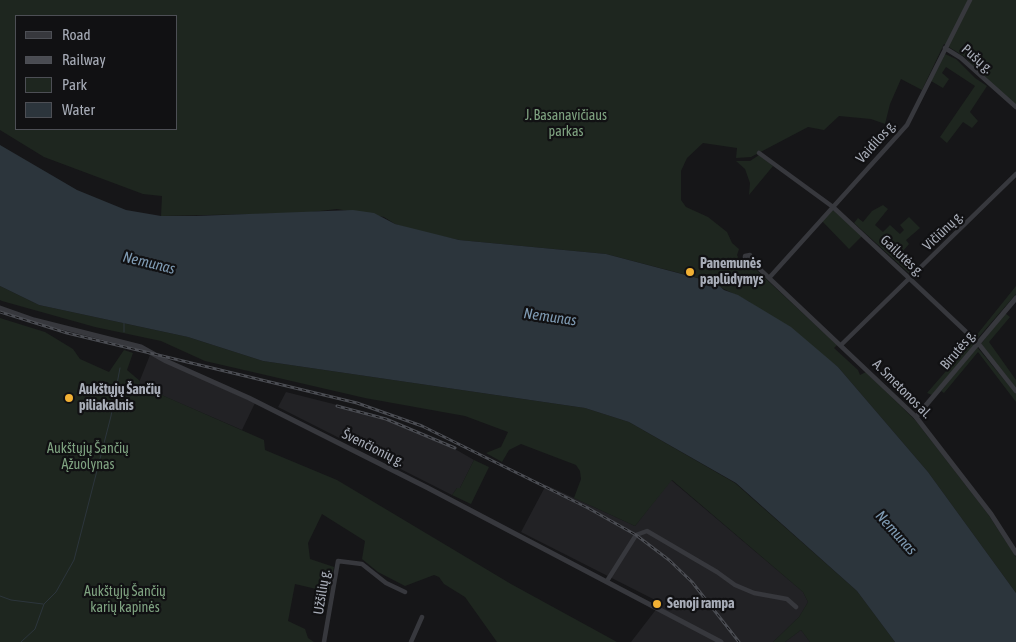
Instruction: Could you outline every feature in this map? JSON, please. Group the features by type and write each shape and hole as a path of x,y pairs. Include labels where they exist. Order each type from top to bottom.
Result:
{"street":[{"name":"Vaidilos g.","path":"769,278 907,125 970,0"},
{"name":"Pušų g.","path":"945,48 960,58 1016,108"},
{"name":"Gailutės g.","path":"759,153 833,207 910,278 978,343 1016,391"},
{"name":"Vičiūnų g.","path":"841,345 1016,174"},
{"name":"A. Smetonos al.","path":"750,260 916,417 991,514 1016,553"},
{"name":"Birutės g.","path":"916,417 1016,298"},
{"name":"Švenčionių g.","path":"0,308 42,322 141,347 166,361 249,398 419,483 721,642"},
{"path":"607,581 636,535 647,531 718,572 735,585 754,593 787,599 796,607"},
{"name":"Užšilių g.","path":"324,642 338,561 362,564 386,584 405,592"},
{"path":"411,642 422,617"}],"shaded area":[{"path":"150,355 255,403 242,430 138,385"},
{"path":"286,392 377,415 448,445 474,460 460,488 457,488 452,495 278,407"},
{"path":"671,480 803,592 808,602 799,617 773,642 631,642 661,603 521,532 546,485 635,526"},
{"path":"801,630 810,642 785,642"}],"green space":[{"name":"J. Basanavičiaus parkas","path":"0,0 1016,0 1016,105 984,78 965,57 944,44 922,90 901,79 890,104 885,124 871,119 839,116 824,130 808,127 751,157 736,158 737,148 703,143 687,158 681,171 681,200 686,207 708,217 727,232 732,243 739,249 737,255 741,264 751,270 753,267 837,345 834,348 858,370 860,375 866,372 916,421 988,514 1016,557 1016,593 928,472 838,367 748,301 706,280 606,254 459,240 417,231 395,224 384,217 337,209 303,213 161,216 162,196 143,194 44,157 0,130"},
{"path":"945,54 956,59 975,78 987,86 970,112 978,121 972,128 963,122 947,143 940,137 975,86 946,67 942,73 949,79 943,88 931,81"},
{"path":"759,155 773,166 749,195 750,183 745,169 736,161 750,161"},
{"path":"883,205 888,209 875,225 883,232 890,225 900,234 904,230 900,225 909,217 920,228 906,240 909,244 898,257 913,272 910,274 854,223 858,218 863,222 872,211"},
{"path":"833,210 862,236 849,249 822,221"},
{"path":"0,286 39,305 188,337 263,361 585,408 629,422 735,483 857,591 895,642 810,642 801,630 785,642 773,642 799,617 808,602 803,592 672,480 635,526 574,498 581,479 580,471 576,465 521,444 509,450 502,462 486,453 501,447 508,432 465,416 365,398 205,361 161,341 95,327 2,301 0,300"},
{"path":"1016,286 1016,294 977,339 975,337"},
{"path":"1005,313 1010,317 989,342 1016,380 1016,388 981,344"},
{"name":"Aukštųjų Šančių Ąžuolynas","path":"0,318 45,332 73,349 80,359 109,372 124,350 133,353 127,370 140,381 139,385 264,440 265,450 337,480 511,584 617,642 497,642 465,597 444,584 439,577 434,575 405,586 378,572 362,559 365,541 322,514 308,543 310,559 334,567 329,592 295,584 288,621 305,629 308,638 314,642 0,642"},
{"path":"973,340 975,344 932,395 927,393"},
{"path":"977,347 1016,394 1016,402 978,352 944,393 941,391"},
{"path":"474,460 489,467 471,504 452,495 457,488 460,488"}],"water":[{"name":"Nemunas","path":"0,145 77,190 126,210 161,216 196,216 353,210 374,213 395,224 459,240 606,254 716,283 724,290 738,295 791,327 838,367 928,472 1016,593 1016,642 895,642 857,591 736,483 629,422 585,408 263,361 188,337 39,305 0,286"}],"waterway":[{"path":"124,323 124,332"},
{"path":"21,642 35,629 44,604 56,592 74,560 111,416 120,368"},
{"path":"0,596 11,600 43,604"}],"railway":[{"path":"0,312 67,333 357,403 422,426 588,508 636,535 669,560 692,582 739,642"},
{"path":"337,406 386,419 455,448"}],"place":[{"name":"Panemunės paplūdymys","path":"690,272"},
{"name":"Aukštųjų Šančių piliakalnis","path":"69,398"},
{"name":"Senoji rampa","path":"657,604"}],"park label":[{"name":"Aukštųjų Šančių karių kapinės","path":"125,600"}]}
